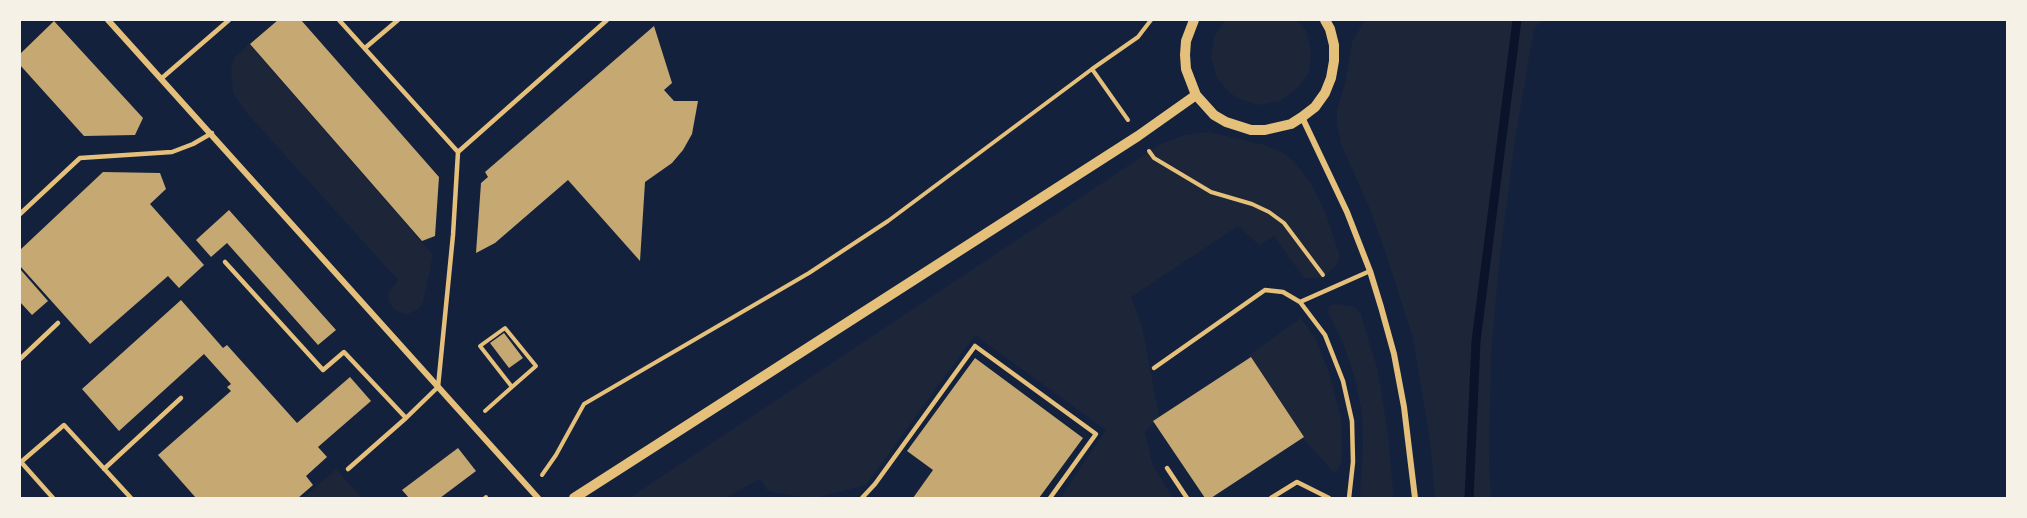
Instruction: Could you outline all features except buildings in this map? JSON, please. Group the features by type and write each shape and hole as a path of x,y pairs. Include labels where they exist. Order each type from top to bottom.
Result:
{"street":[{"path":"108,20 538,498"},
{"path":"1194,20 1186,41 1185,55 1186,69 1196,95 1214,115 1226,122 1245,129 1264,130 1278,128 1302,117 1315,107 1325,93 1334,61 1334,45 1325,20"},
{"path":"574,498 1138,136 1196,95"},
{"path":"1302,117 1347,212 1370,271 1394,354 1404,407 1415,498"}],"lane":[{"path":"162,78 229,20"},
{"path":"339,20 458,152"},
{"path":"365,48 398,20"},
{"path":"348,469 438,387 453,235 458,152 607,20"},
{"path":"20,214 80,158 172,152 212,133"},
{"path":"225,262 323,370 344,352 406,417"},
{"path":"1299,302 1370,271"},
{"path":"1154,368 1265,290 1283,292 1299,302 1325,335 1343,381 1352,421 1353,462 1349,498"},
{"path":"20,359 58,323"},
{"path":"862,498 875,484 975,346 1096,434 1050,498"},
{"path":"104,469 181,398"},
{"path":"53,498 20,461 64,425 131,498"},
{"path":"1167,468 1187,498"},
{"path":"1271,498 1297,482 1329,498"}],"path":[{"path":"531,491 556,455 584,404 756,304 888,221 1138,37 1151,20"},
{"path":"1092,69 1154,158 1211,192 1252,204 1269,212 1284,223 1332,288"},
{"path":"470,423 512,387 536,366 505,328 480,346 512,387"}],"shaded area":[{"path":"1225,20 1297,20 1306,31 1311,51 1309,72 1297,89 1280,101 1259,105 1239,99 1230,93 1217,78 1211,57 1214,37"},
{"path":"1365,20 1543,20 1534,28 1515,140 1500,253 1491,353 1489,462 1491,498 1435,498 1430,440 1413,338 1369,207 1341,144 1337,125 1337,109 1345,84 1352,42"},
{"path":"249,44 433,255 423,302 419,309 406,315 394,309 389,302 388,294 398,280 246,112 233,93 231,69 235,57"},
{"path":"1209,132 1265,145 1283,153 1293,161 1310,182 1326,214 1340,256 1336,266 1322,278 1304,278 1274,236 1259,245 1238,226 1131,297 1142,326 1159,417 1145,432 1153,466 1173,498 1060,498 1106,430 975,335 866,485 809,498 768,491 760,479 725,498 629,498 1161,144 1185,135"},
{"path":"1335,304 1355,307 1361,314 1377,367 1387,427 1394,498 1360,498 1362,412 1354,375 1343,343 1328,312 1329,306"},
{"path":"1301,318 1317,342 1330,376 1341,419 1341,463 1334,473 1303,438 1248,356"},
{"path":"336,469 362,498 303,498"}],"waterway":[{"path":"1469,498 1476,341 1517,20"}]}
